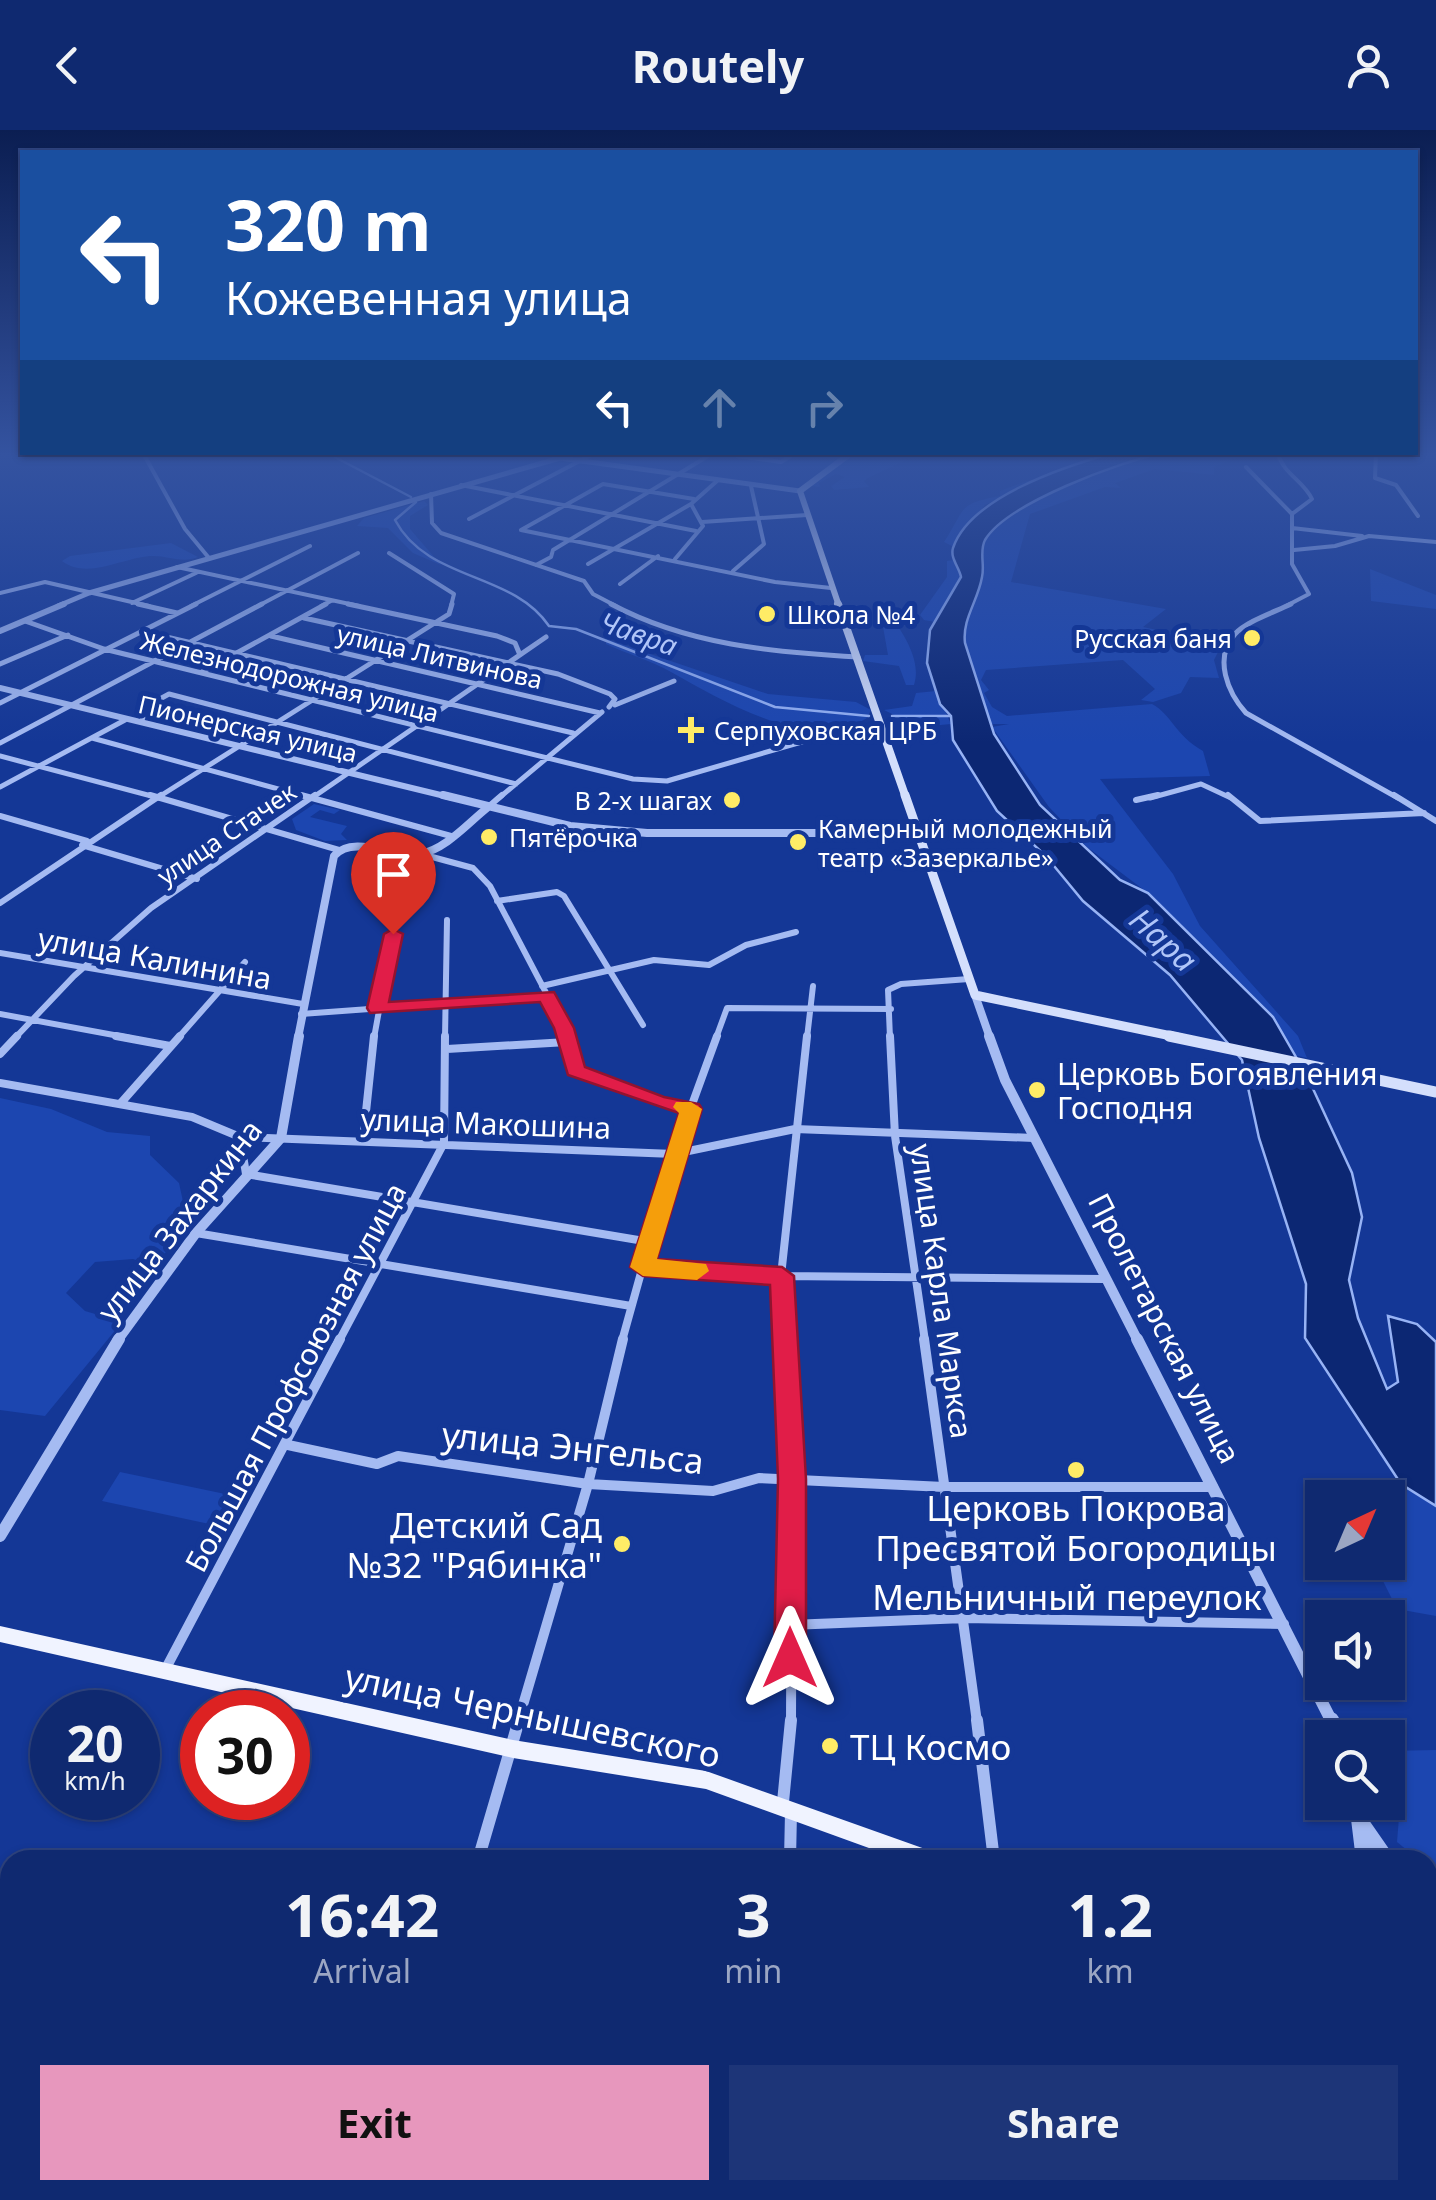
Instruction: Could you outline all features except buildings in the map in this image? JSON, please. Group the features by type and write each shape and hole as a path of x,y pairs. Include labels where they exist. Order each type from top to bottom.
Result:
{"main road":[{"path":"819,550 976,995 1436,1092"},
{"name":"улица Чернышевского","path":"0,1634 512,1748 706,1780 901,1850"}],"street":[{"path":"202,550 209,558"},
{"path":"0,631 89,593 238,550"},
{"path":"0,703 303,550"},
{"path":"490,550 584,581 593,594 654,625 764,652 858,657"},
{"path":"536,565 556,550"},
{"path":"588,564 610,550"},
{"path":"622,550 832,588"},
{"path":"675,559 682,550"},
{"path":"732,571 757,550"},
{"path":"1298,550 1294,550 1293,567 1309,594 1235,634 1223,660 1231,696 1246,713 1344,764 1436,821"},
{"path":"0,743 358,553"},
{"path":"0,904 85,843 449,614 451,590 388,553"},
{"path":"620,584 658,556"},
{"path":"177,567 509,640 520,648 520,655"},
{"path":"132,603 198,572"},
{"path":"0,593 45,582 177,613"},
{"path":"202,672 331,601"},
{"path":"304,618 558,674 605,691 615,699 610,707"},
{"name":"Железнодорожная улица","path":"25,621 154,661 633,779 667,780 805,741 880,731"},
{"path":"141,631 573,733"},
{"path":"0,664 68,635"},
{"name":"улица Литвинова","path":"271,636 600,713"},
{"name":"улица Стачек","path":"0,1054 74,976 89,968 152,908 546,637"},
{"path":"420,854 487,808 600,713 674,681"},
{"name":"Пионерская улица","path":"0,688 242,744 487,808 608,830 916,833"},
{"path":"142,720 147,706 170,694 516,784"},
{"path":"0,788 125,720"},
{"path":"92,738 451,836"},
{"path":"0,756 271,827 339,850 359,846 420,854 474,868 498,901 547,996 567,1042 568,1056 582,1075 660,1103 691,1109"},
{"path":"1136,800 1158,799 1179,786 1202,784 1220,788 1260,822 1424,813"},
{"path":"0,816 197,879"},
{"name":"улица Захаркина","path":"0,1536 109,1352 196,1234 280,1138 320,914 339,850"},
{"path":"498,901 557,892 564,896 643,1024"},
{"name":"Большая Профсоюзная улица","path":"166,1670 444,1144 447,920"},
{"path":"542,986 654,960 710,965 746,945 796,932"},
{"path":"363,1140 377,1008 393,934"},
{"name":"улица Калинина","path":"0,954 302,1009 547,996"},
{"path":"120,1104 246,962"},
{"path":"481,1850 588,1484 674,1154 727,1008 891,1009 888,990 892,985 969,978"},
{"path":"790,1850 792,1810 780,1798 788,1768 792,1479 782,1276 812,986"},
{"name":"Пролетарская улица","path":"976,995 1005,1080 1331,1720"},
{"name":"улица Карла Маркса","path":"891,1009 894,1136 965,1618 993,1850"},
{"path":"0,1014 170,1046"},
{"path":"447,1048 567,1042"},
{"name":"улица Макошина","path":"0,1083 192,1118 240,1137 674,1154 796,1129 894,1136 1034,1138"},
{"path":"240,1137 246,1174 650,1242"},
{"path":"196,1234 377,1267 632,1306"},
{"path":"643,1267 782,1276 1104,1280"},
{"name":"улица Энгельса","path":"288,1444 377,1464 398,1456 588,1484 713,1491 759,1478 944,1487 1214,1487"},
{"name":"Мельничный переулок","path":"790,1625 965,1618 1284,1624"},
{"path":"1359,1820 1363,1850"},
{"path":"1363,1820 1381,1850"}],"shaded area":[{"path":"120,550 184,550 198,557 186,560 150,556 82,569 62,561 70,556"},
{"path":"410,550 428,550 441,565"},
{"path":"982,550 1020,550 1011,582 1166,609 1143,627 1222,644 1214,660 1219,678 1190,677 1181,693 1153,702 1141,700 1155,689 1123,660 986,670 981,680 989,690 984,693 992,707 1007,716 1152,704 1203,751 1210,776 1100,779 1173,874 1200,926 1298,1036 1307,1058 1294,1055 1272,1017 1148,893 1087,847 1049,807 992,727 1009,724 991,724 964,636 983,572"},
{"path":"954,560 961,577 935,622 924,620 920,615 947,577 947,561"},
{"path":"1370,569 1436,595 1436,609 1371,601"},
{"path":"879,604 884,605 912,653 914,685 906,685 899,666 863,661 865,655 888,655"},
{"path":"606,639 768,694 856,702 871,710 867,718 844,727 819,730 766,719 606,644"},
{"path":"936,691 951,724 919,727 884,710 912,706 916,693"},
{"path":"314,804 340,810 334,814 320,810 310,817 347,826 341,834 347,840 325,841 296,830 292,819"},
{"path":"0,1098 51,1109 107,1132 150,1136 150,1155 179,1183 187,1220 156,1267 133,1259 95,1262 66,1293 85,1311 122,1322 45,1416 0,1410"},
{"path":"120,1472 230,1495 214,1525 102,1501"},
{"path":"1405,1487 1436,1506 1436,1616 1405,1610 1405,1600 1392,1600 1382,1580 1405,1580"},
{"path":"1436,1750 1436,1850 1407,1850 1397,1842 1399,1820 1405,1820 1405,1751"}],"water":[{"name":"Нара","path":"953,550 983,550 982,577 966,626 965,643 994,734 1040,805 1120,880 1148,893 1273,1017 1308,1078 1352,1173 1362,1217 1349,1280 1358,1318 1387,1389 1398,1382 1388,1316 1417,1324 1436,1342 1436,1506 1405,1487 1405,1480 1398,1480 1305,1338 1306,1284 1259,1138 1242,1060 1170,975 1083,901 1045,855 997,811 953,740 951,716 940,704 927,663 930,630 961,577"}],"waterway":[{"name":"Чавра","path":"422,550 448,566 514,595 549,626 576,629 775,707 869,716"},
{"name":"Чавра","path":"892,716 950,716"}],"slow traffic":[{"path":"684,1107 691,1109 674,1154 643,1267 697,1271"}],"place":[{"name":"Школа №4","path":"767,614"},
{"name":"Русская баня","path":"1252,638"},
{"name":"Серпуховская ЦРБ","path":"691,730"},
{"name":"В 2-х шагах","path":"732,800"},
{"name":"Пятёрочка","path":"489,837"},
{"name":"Камерный молодежный театр «Зазеркалье»","path":"798,842"},
{"name":"Церковь Богоявления Господня","path":"1037,1090"},
{"name":"Церковь Покрова Пресвятой Богородицы","path":"1076,1470"},
{"name":"Детский Сад №32 \"Рябинка\"","path":"622,1544"},
{"name":"ТЦ Космо","path":"830,1746"}],"route":[{"path":"393,934 377,1008 547,996 564,1028 568,1056 582,1075 660,1103 691,1109 674,1154 643,1267 782,1276 792,1479 790,1658"}]}
